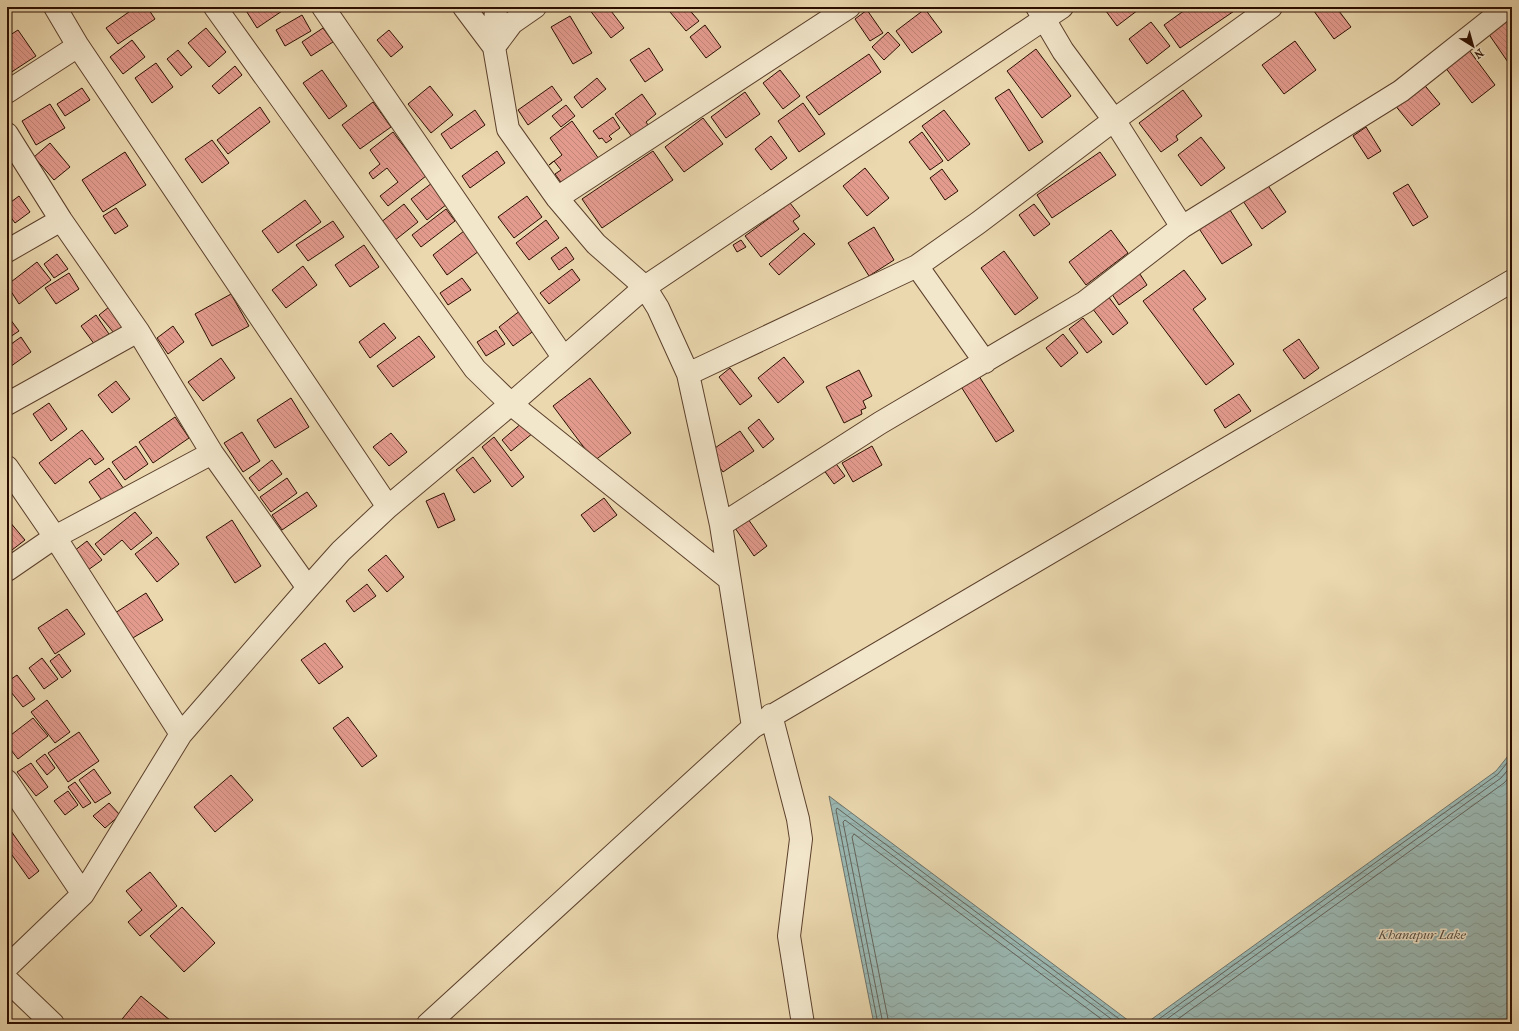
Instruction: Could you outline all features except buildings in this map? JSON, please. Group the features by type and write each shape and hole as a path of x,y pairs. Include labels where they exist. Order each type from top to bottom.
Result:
{"street":[{"path":"55,7 78,46 388,507"},
{"path":"216,7 475,369 511,404 729,579"},
{"path":"323,7 563,357"},
{"path":"464,7 494,47"},
{"path":"496,7 494,47 508,129 557,198 596,244 645,287 658,308 688,374 721,525 753,727"},
{"path":"494,47 512,23 536,7"},
{"path":"557,198 849,7"},
{"path":"688,374 917,266 978,224 1114,120 1271,7"},
{"path":"721,525 880,423 1085,302 1182,227 1401,90 1507,7"},
{"path":"7,967 83,894 181,734 308,588 388,507 511,404 563,357 645,287 1048,11 1063,51 1114,120 1182,227"},
{"path":"7,92 78,46"},
{"path":"7,134 61,220 138,331 212,453 308,588"},
{"path":"7,251 61,220"},
{"path":"917,266 984,362"},
{"path":"428,1024 753,727 771,715 1512,281"},
{"path":"7,404 138,331"},
{"path":"7,570 55,537 212,453"},
{"path":"7,467 55,537 181,734"},
{"path":"771,715 798,819 801,839 789,936 803,1024"},
{"path":"7,781 83,894"},
{"path":"7,980 53,1024"}],"water":[{"name":"Khanapur Lake","path":"1512,751 1512,1024 1145,1024 1496,771"},
{"path":"829,796 1133,1024 874,1024"}]}
